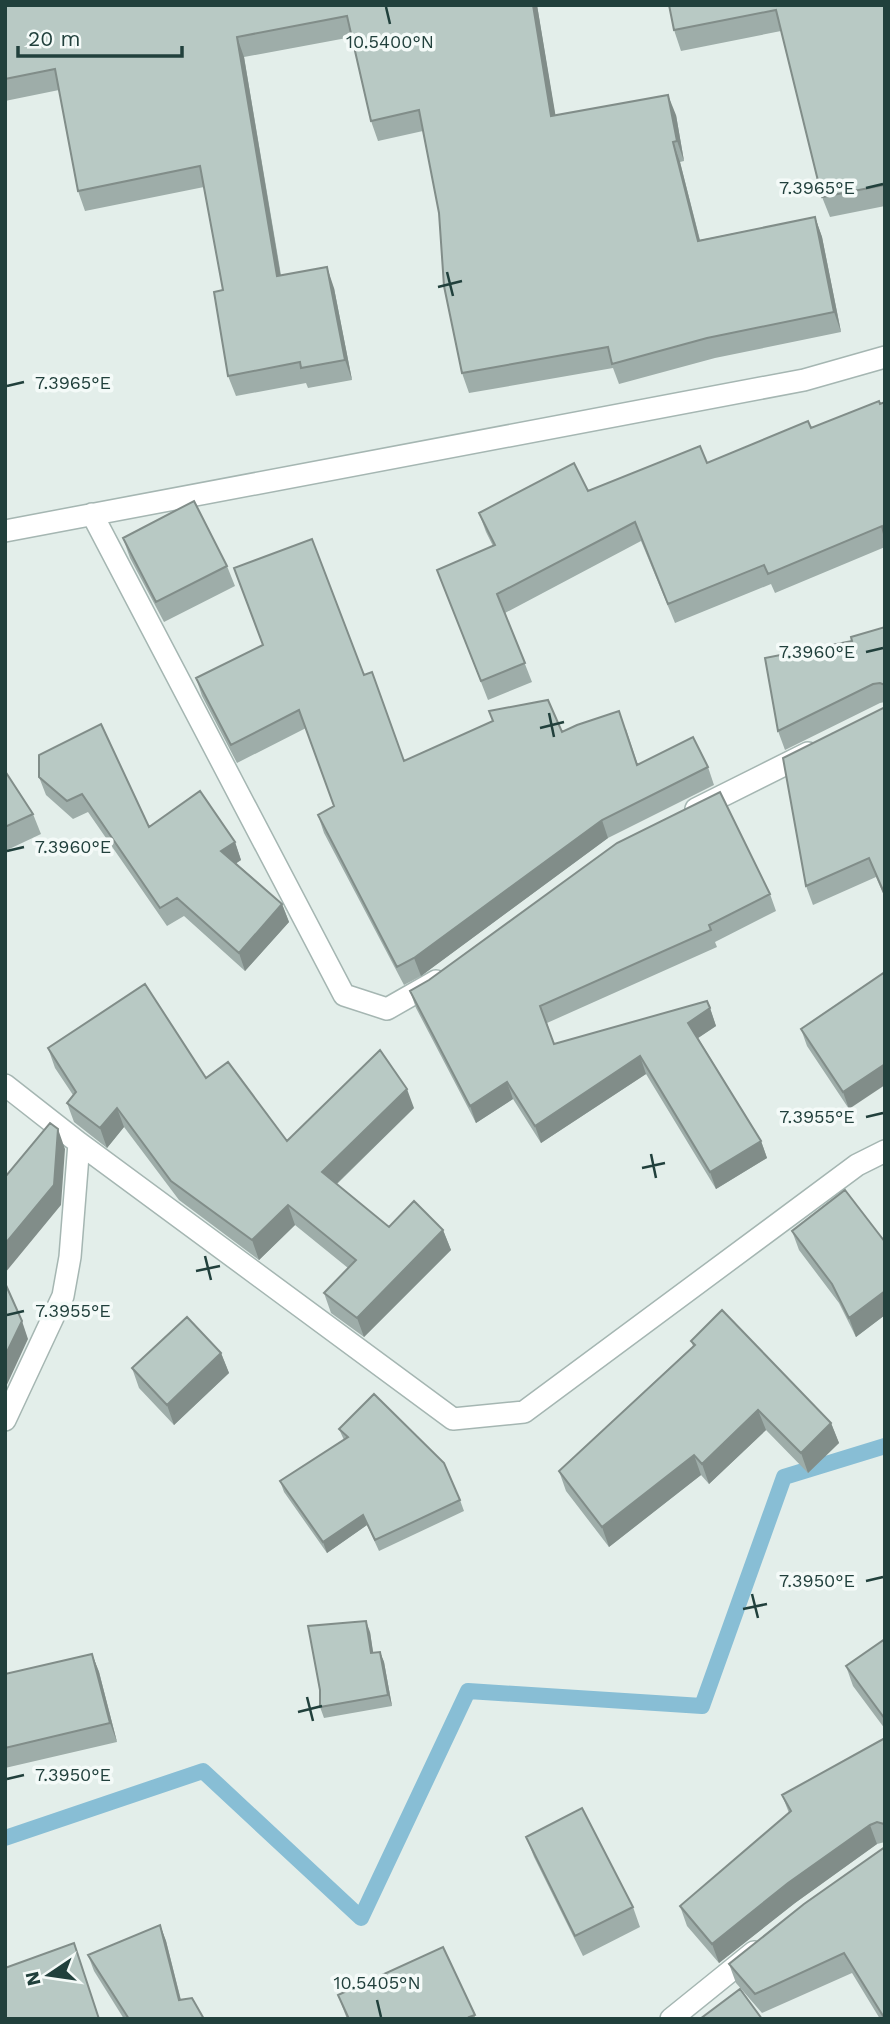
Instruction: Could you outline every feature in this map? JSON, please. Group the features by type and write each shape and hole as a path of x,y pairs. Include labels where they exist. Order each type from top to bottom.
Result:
{"street":[{"path":"5,531 804,380 885,357"},
{"path":"92,514 344,995 387,1009 428,987 450,971"},
{"path":"677,819 824,745"},
{"path":"5,1085 79,1143 453,1419 524,1412 857,1165 885,1151"},
{"path":"5,1420 64,1296 71,1258 79,1143"},
{"path":"671,2019 772,1937"}],"building":[{"path":"5,5 533,5 551,116 668,95 677,141 673,142 698,241 815,217 834,312 707,338 612,364 608,347 462,373 444,286 439,213 419,110 371,121 347,16 237,37 277,276 327,267 345,360 301,368 300,362 228,376 214,292 223,290 200,166 78,191 55,69 5,79"},
{"path":"669,5 885,5 885,185 822,197 776,10 674,30"},
{"path":"879,401 880,404 885,402 885,538 882,526 768,574 764,565 668,604 635,522 497,594 525,663 481,681 437,570 495,545 479,513 574,463 588,491 700,446 707,463 808,421 811,428"},
{"path":"194,501 227,566 156,602 123,538"},
{"path":"312,539 364,675 372,672 404,761 493,721 489,711 548,700 562,732 619,711 637,765 693,737 708,767 602,820 414,958 397,967 318,815 334,806 299,710 231,745 196,678 263,645 234,568"},
{"path":"885,627 885,685 873,684 778,731 765,658 852,641 851,637"},
{"path":"885,707 885,895 869,858 806,886 783,758"},
{"path":"101,724 149,827 200,791 235,842 221,851 282,904 239,953 177,898 160,908 82,794 67,801 39,777 39,755"},
{"path":"5,771 33,814 5,827"},
{"path":"720,792 770,894 709,925 711,930 540,1006 554,1044 707,1001 710,1008 688,1023 761,1141 710,1172 640,1056 535,1126 507,1082 470,1106 410,991 429,980 617,843"},
{"path":"885,972 885,1064 843,1092 801,1029"},
{"path":"145,984 206,1078 228,1062 287,1141 380,1050 407,1089 322,1172 389,1227 414,1201 443,1230 357,1318 324,1293 356,1260 288,1205 252,1240 171,1181 117,1108 100,1128 67,1103 76,1092 48,1048"},
{"path":"50,1123 58,1129 54,1185 5,1244 5,1177"},
{"path":"845,1190 885,1242 885,1291 849,1318 832,1284 792,1231"},
{"path":"5,1283 22,1321 5,1356"},
{"path":"722,1310 831,1423 801,1453 758,1410 702,1464 694,1455 602,1527 559,1471 695,1345 691,1341"},
{"path":"187,1317 221,1353 167,1405 132,1368"},
{"path":"374,1394 444,1463 460,1500 375,1540 363,1515 323,1542 280,1481 348,1437 339,1429"},
{"path":"366,1621 371,1653 380,1652 388,1695 320,1707 320,1690 308,1626"},
{"path":"885,1639 885,1719 846,1666"},
{"path":"92,1654 110,1723 5,1748 5,1674"},
{"path":"885,1738 885,1825 877,1822 870,1825 788,1883 712,1944 680,1906 791,1811 782,1795"},
{"path":"582,1808 633,1907 575,1936 526,1837"},
{"path":"885,1847 885,2019 844,1953 755,1994 729,1964 804,1904"},
{"path":"160,1925 179,2000 192,1998 204,2019 129,2019 88,1955"},
{"path":"74,1943 99,2019 5,2019 5,1968"},
{"path":"443,1947 475,2015 469,2017 470,2019 349,2019 338,1995"},
{"path":"740,1989 762,2019 700,2019"}],"waterway":[{"path":"5,1838 203,1771 361,1918 468,1691 702,1706 784,1477 885,1446"}]}
